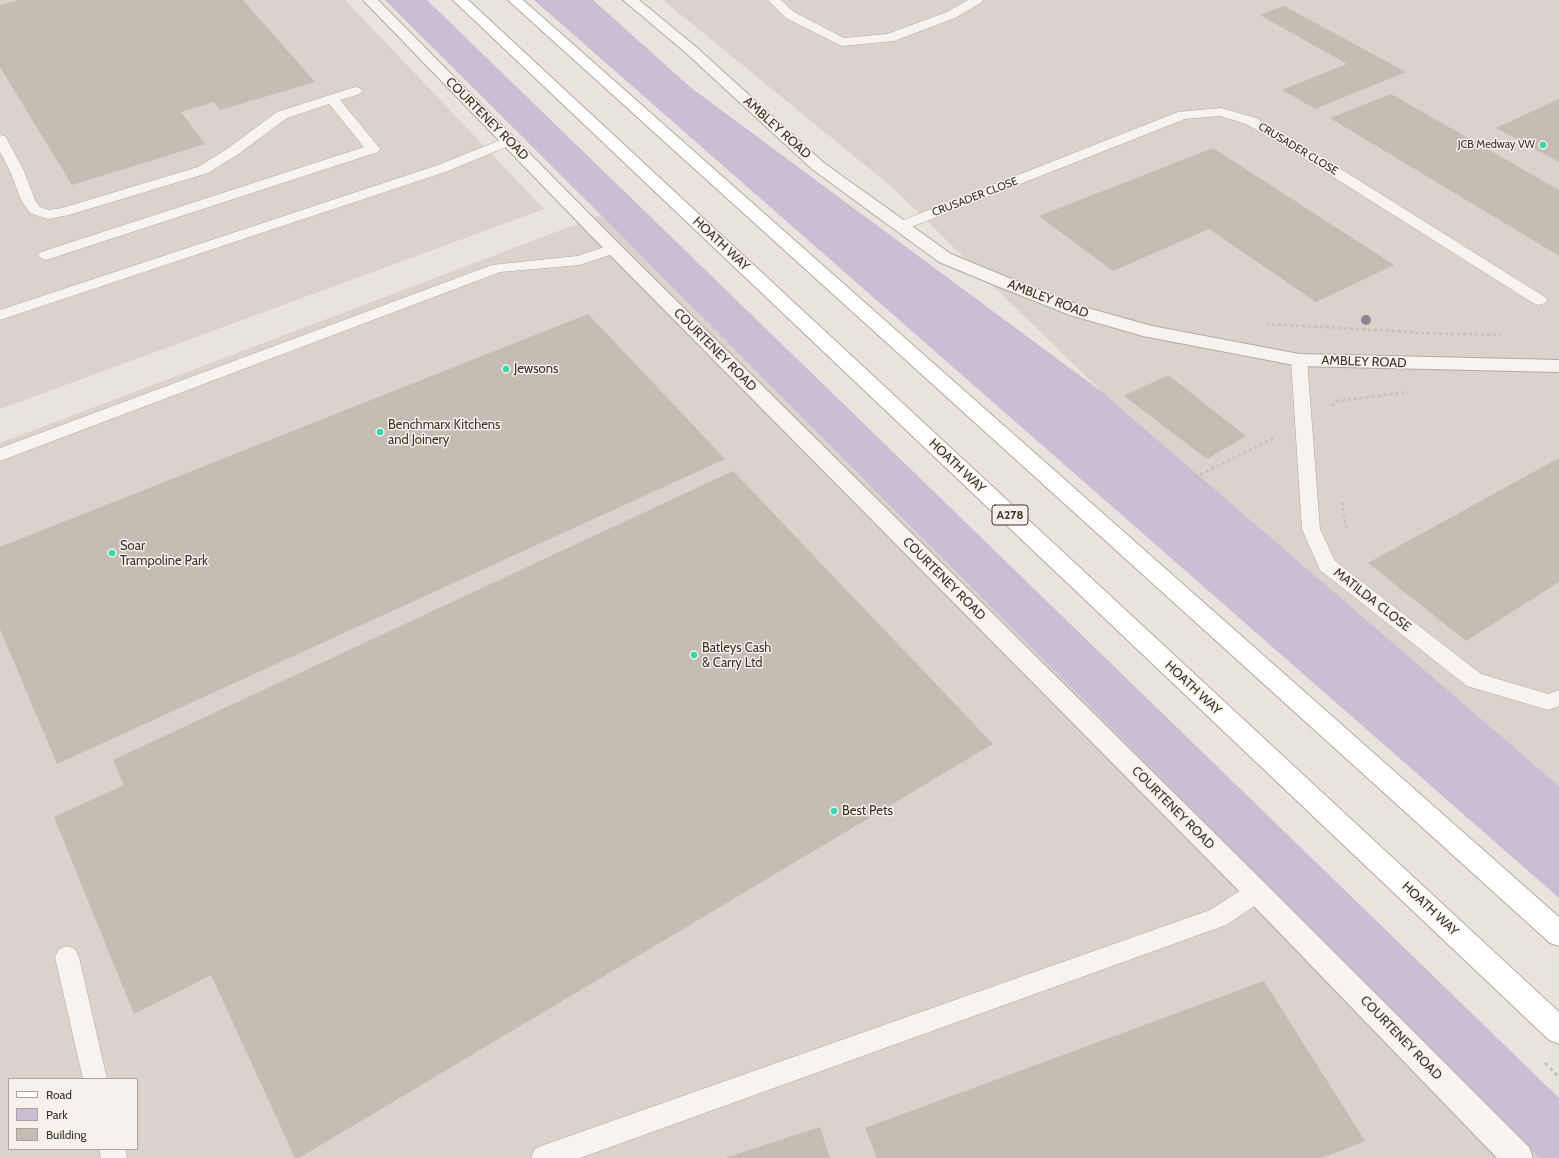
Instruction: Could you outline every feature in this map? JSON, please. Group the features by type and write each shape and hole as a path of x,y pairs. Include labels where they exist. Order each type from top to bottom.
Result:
{"main road":[{"name":"HOATH WAY","path":"460,0 1559,1031"},
{"path":"515,0 1559,934"}],"street":[{"name":"COURTENEY ROAD","path":"370,0 614,249 1256,892 1518,1158"},
{"name":"AMBLEY ROAD","path":"630,0 690,49 818,166 945,258 1077,311 1150,332 1299,360 1559,366"}],"lane":[{"path":"774,0 790,15 842,42 889,38 951,15 977,0"},
{"path":"0,139 18,171 28,200 35,210 48,214 79,208 203,170 232,152 282,116 355,91"},
{"path":"46,255 373,149 332,99"},
{"name":"CRUSADER CLOSE","path":"901,226 1183,115 1220,112 1251,121 1283,139 1539,300"},
{"path":"0,314 443,168 508,141"},
{"path":"0,455 497,268 579,260 614,249"},
{"name":"MATILDA CLOSE","path":"1299,360 1311,528 1327,565 1474,680 1548,702 1559,698"},
{"path":"544,1158 1218,918 1256,892"},
{"path":"67,957 95,1078"}],"path":[{"path":"1259,323 1415,332"},
{"path":"1330,410 1332,405 1337,401 1417,391"},
{"path":"1194,477 1271,439 1304,441"},
{"path":"1341,498 1346,530"}],"shaded area":[{"path":"0,0 345,0 544,209 0,409"},
{"path":"663,0 1559,0 1559,786 1102,392 893,188"},
{"path":"601,215 1539,1158 0,1158 0,443"}],"green space":[{"path":"385,0 427,0 1559,1098 1559,1158 1539,1158 601,215"},
{"path":"534,0 593,0 690,87 1102,392 1559,786 1559,898"}],"building":[{"path":"19,0 243,0 315,82 220,110 214,102 181,112 205,144 72,185 0,67 0,5"},
{"path":"1284,6 1406,72 1315,109 1282,90 1347,64 1260,15"},
{"path":"1391,94 1559,190 1559,256 1330,118"},
{"name":"JCB Medway VW","path":"1559,99 1559,162 1496,128"},
{"path":"1213,148 1394,265 1316,302 1209,229 1113,271 1039,216"},
{"path":"588,314 725,459 57,764 0,629 0,547"},
{"path":"1168,375 1246,436 1207,459 1124,396"},
{"path":"1559,458 1559,582 1466,641 1368,563"},
{"path":"733,471 993,744 299,1158 295,1158 211,975 134,1014 54,817 124,785 113,760"},
{"path":"1264,981 1365,1141 1322,1158 877,1158 865,1128"},
{"path":"820,1127 830,1158 725,1158"}],"place":[{"name":"JCB Medway VW","path":"1543,145"},
{"name":"Jewsons","path":"506,369"},
{"name":"Benchmarx Kitchens and Joinery","path":"380,432"},
{"name":"Soar Trampoline Park","path":"112,553"},
{"name":"Batleys Cash & Carry Ltd","path":"694,655"},
{"name":"Best Pets","path":"834,811"}]}
